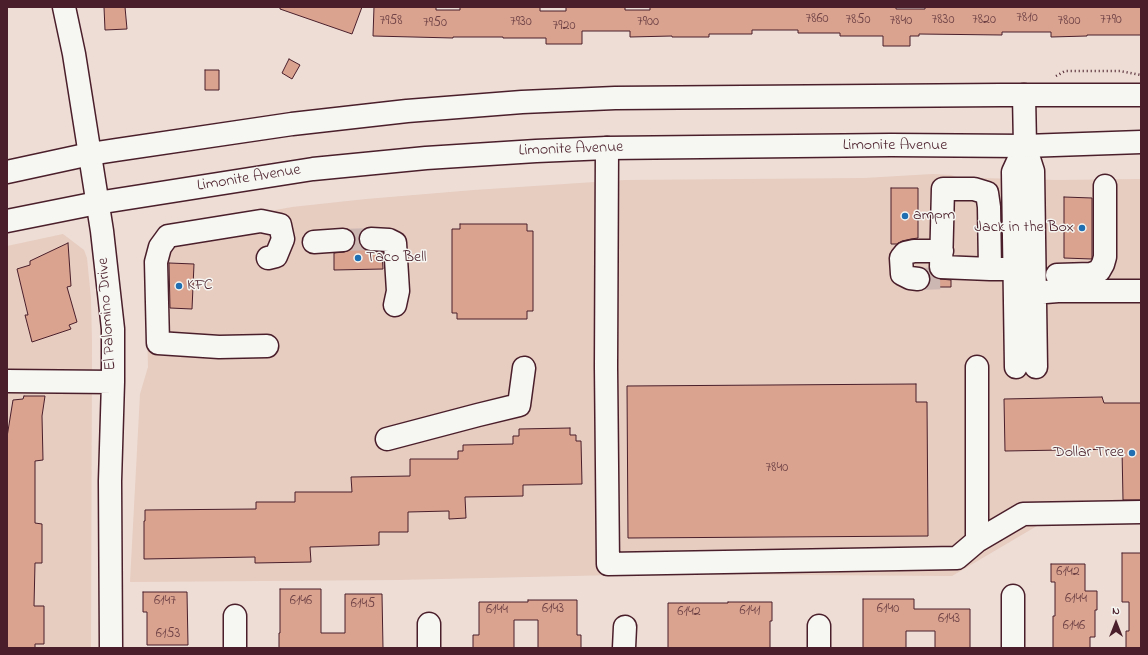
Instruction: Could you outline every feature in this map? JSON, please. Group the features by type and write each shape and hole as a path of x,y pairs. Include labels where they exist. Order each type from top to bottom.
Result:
{"main road":[{"name":"El Palomino Drive","path":"64,7 74,54 102,231 113,329 110,481 111,648"},
{"path":"1024,95 1024,146 1033,171 1024,293 1026,367"},
{"path":"7,172 90,154 292,124 407,111 522,102 615,98 1141,95"},
{"name":"Limonite Avenue","path":"7,221 97,203 313,169 426,158 607,148 892,145 1024,146 1141,142"},
{"path":"1024,146 1013,172 1014,269 1024,293"},
{"path":"607,148 606,367 608,564 957,558 977,541 1023,514 1141,512"},
{"path":"1057,275 1091,274 1099,271 1103,264 1105,257 1104,186"},
{"path":"985,269 989,207 987,194 974,189 943,189 942,267 985,269 1014,269"},
{"path":"989,207 1013,208"},
{"path":"267,346 219,347 158,343 156,262 160,247 168,236 261,221 280,225 283,239 276,256 268,258"},
{"path":"314,242 343,240"},
{"path":"371,240 389,240 395,243 398,291 396,305"},
{"path":"918,279 910,278 902,274 901,258 905,253 942,251"},
{"path":"952,278 962,278 985,269"},
{"path":"1024,293 1058,291 1141,291"},
{"path":"977,541 978,367"},
{"path":"386,438 519,405 524,368"},
{"path":"7,381 113,382"},
{"path":"1013,596 1013,648"},
{"path":"235,616 235,648"},
{"path":"429,624 429,648"},
{"path":"819,626 819,648"}],"path":[{"path":"1052,78 1065,71 1120,71 1141,75"}],"shaded area":[{"path":"933,174 951,175 957,177 1057,180 1141,179 1141,522 1042,523 952,576 659,574 397,580 130,582 140,394 148,367 145,256 149,244 161,231 292,207 474,190 625,180 864,178"},
{"path":"63,234 84,250 87,258 91,299 91,648 7,648 7,246"}],"building":[{"path":"104,7 125,7 127,29 105,30"},
{"path":"280,7 362,7 352,34 280,9"},
{"path":"374,7 436,7 436,10 460,10 460,7 540,7 540,11 566,11 566,7 625,7 625,10 650,10 650,7 896,7 896,9 925,9 925,7 1141,7 1141,35 1051,37 1051,32 1002,32 1002,35 919,34 919,36 910,36 910,46 883,46 883,36 840,36 840,33 798,33 798,30 752,30 752,34 709,34 709,37 630,37 630,31 582,31 582,44 546,44 546,38 373,36"},
{"path":"289,59 300,65 292,79 282,73"},
{"path":"205,70 219,70 219,90 205,90"},
{"name":"ampm","path":"891,188 918,188 918,238 902,241 897,244 891,244"},
{"name":"Jack in the Box","path":"1064,197 1092,198 1092,259 1064,258"},
{"path":"460,224 527,224 527,231 533,231 533,311 527,311 527,319 457,319 457,313 452,313 452,229 460,229"},
{"name":"Taco Bell","path":"361,231 359,239 360,244 364,249 382,252 383,269 334,270 334,253 350,250 354,246 355,240 354,233 352,232"},
{"path":"68,243 71,286 67,287 77,322 69,325 71,329 32,342 25,315 28,315 17,269 30,265 30,261"},
{"name":"KFC","path":"169,263 194,264 192,309 170,308"},
{"path":"928,272 930,272 935,278 951,280 951,287 928,287 930,275"},
{"path":"916,384 916,402 927,402 928,536 628,538 627,386"},
{"path":"24,396 45,396 42,416 43,460 35,461 35,523 42,524 42,563 35,563 34,606 44,606 44,644 35,644 35,648 7,648 7,437 13,400 23,399"},
{"path":"1102,397 1104,403 1141,403 1141,500 1123,500 1122,449 1005,451 1004,399"},
{"path":"570,428 570,435 576,435 576,441 581,441 582,484 523,485 523,496 465,497 466,518 449,519 449,511 408,512 408,532 379,532 379,545 310,547 311,562 255,563 255,557 144,559 145,510 256,509 256,502 295,502 295,492 352,492 351,477 410,476 410,459 458,459 458,451 463,451 463,445 513,444 513,436 519,436 519,429"},
{"path":"1122,553 1141,553 1141,648 1126,648 1126,631 1129,631 1129,602 1122,602"},
{"path":"1051,564 1085,564 1085,591 1097,591 1095,637 1090,637 1090,648 1053,648 1055,582 1051,582"},
{"path":"280,589 321,589 321,633 345,633 345,594 382,594 383,648 279,648"},
{"path":"143,592 187,592 188,645 147,645 147,612 143,612"},
{"path":"863,599 914,599 914,609 970,609 970,648 935,648 935,631 906,631 906,648 863,648"},
{"path":"528,600 577,600 577,635 581,635 581,648 538,648 538,620 514,620 514,648 473,648 473,635 479,635 479,602 528,602"},
{"path":"772,602 770,648 668,648 668,603"}],"tunnel":[{"path":"343,240 371,239"},
{"path":"918,279 951,278"}],"place":[{"name":"ampm","path":"905,216"},
{"name":"Jack in the Box","path":"1082,228"},
{"name":"Taco Bell","path":"358,258"},
{"name":"KFC","path":"179,286"},
{"name":"Dollar Tree","path":"1132,453"}]}
